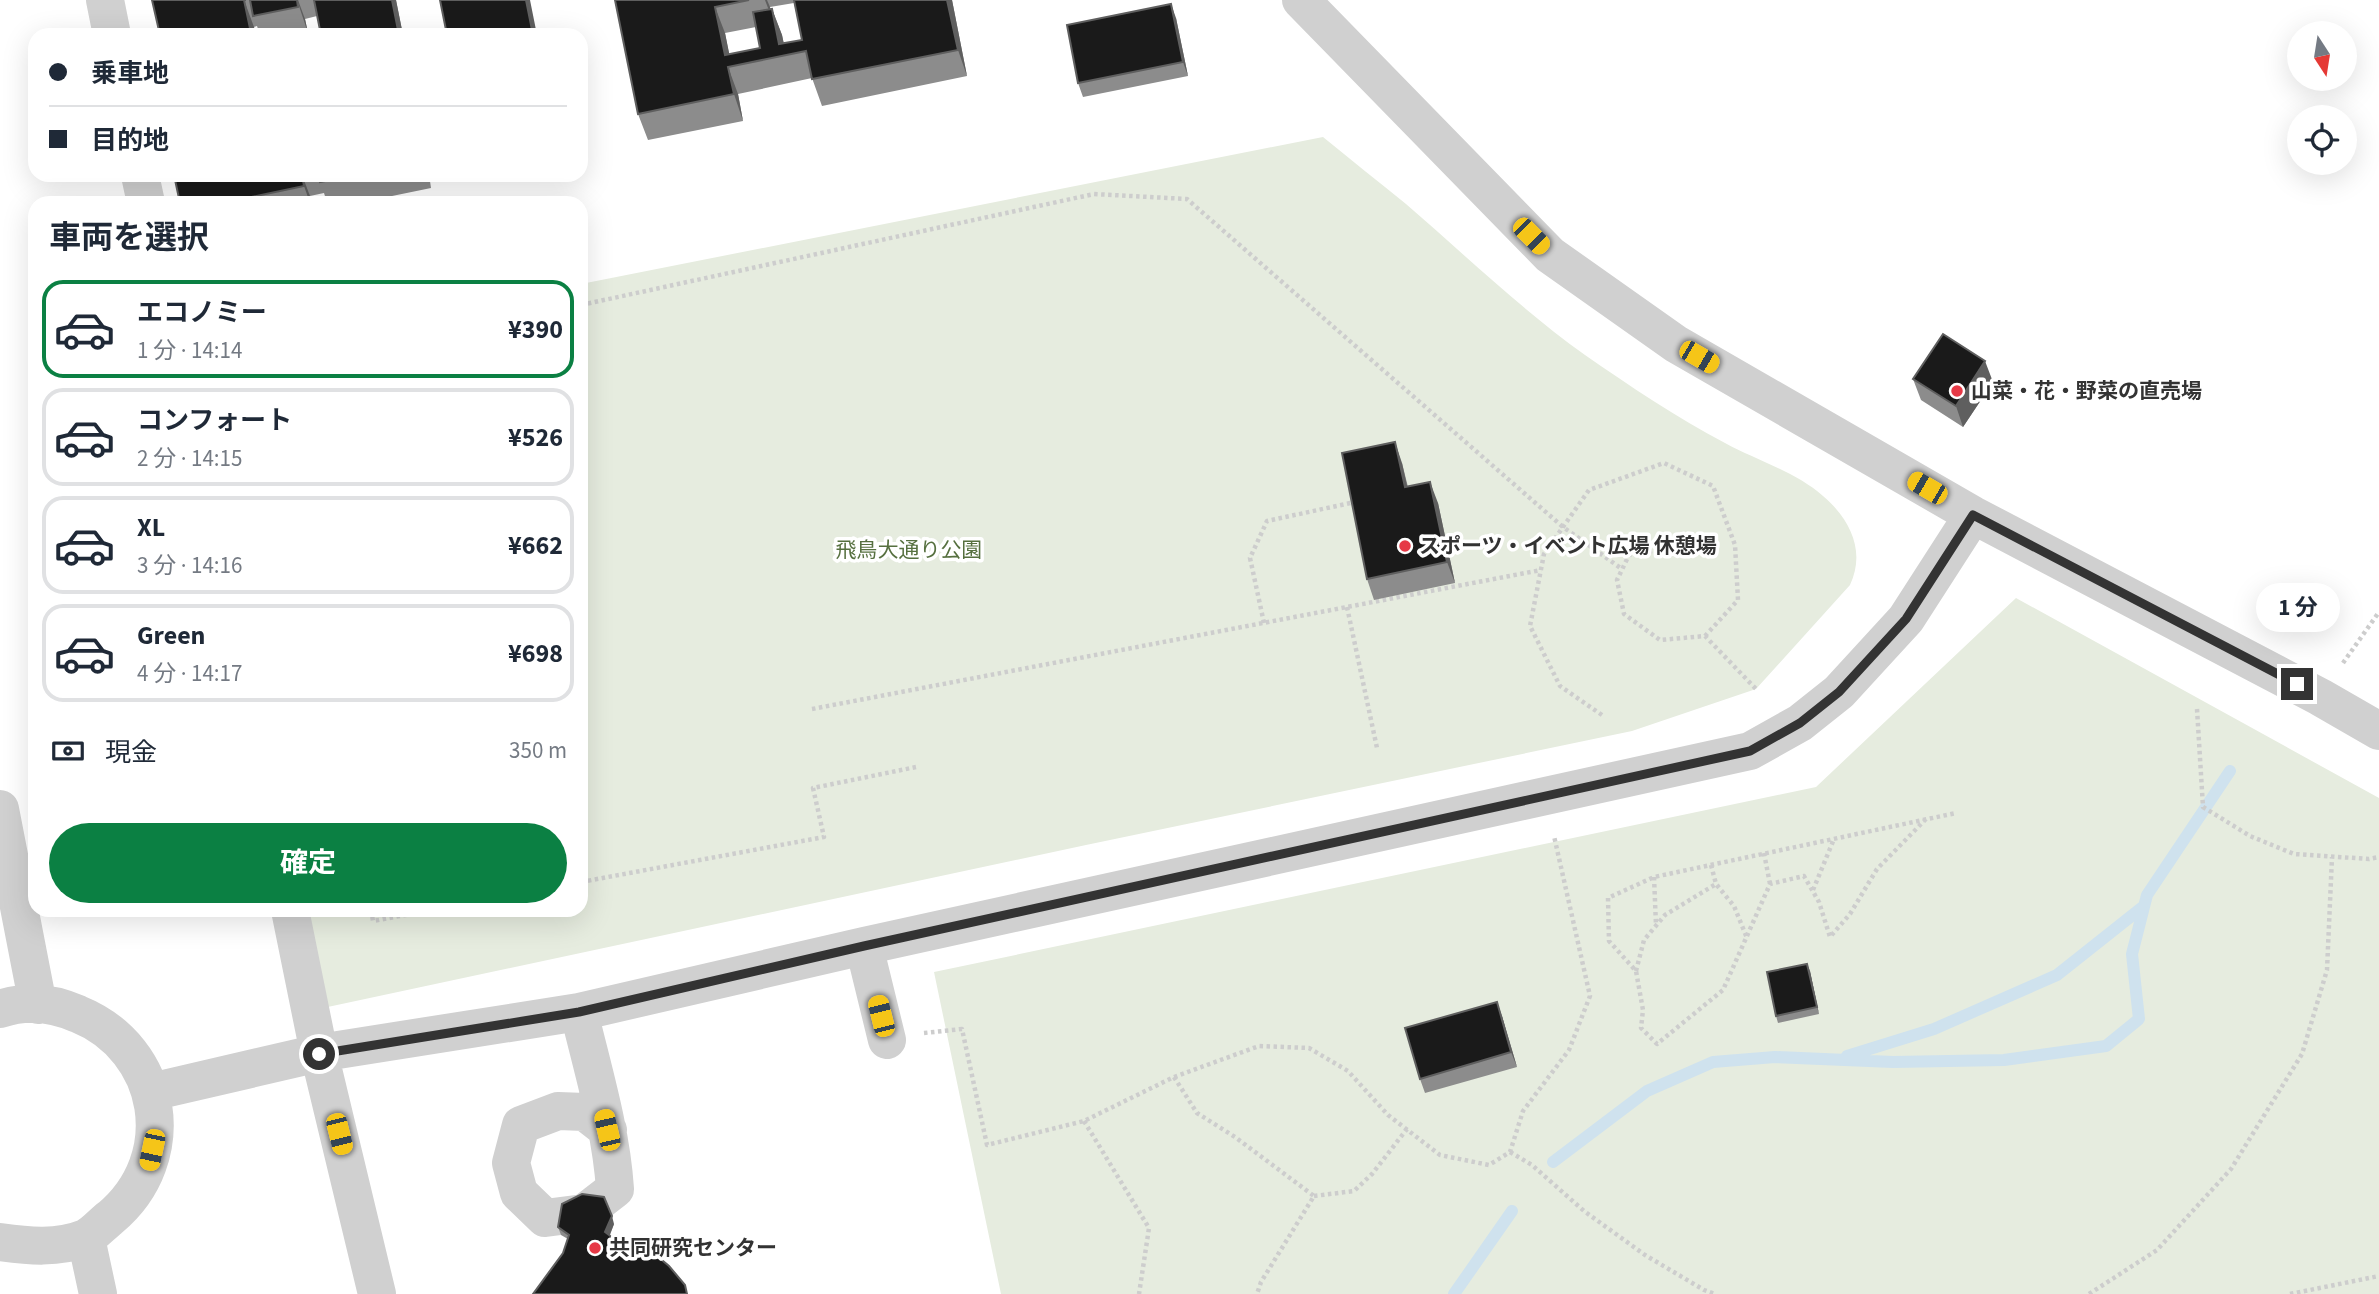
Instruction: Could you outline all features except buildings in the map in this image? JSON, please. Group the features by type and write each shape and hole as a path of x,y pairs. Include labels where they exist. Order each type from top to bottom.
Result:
{"street":[{"path":"105,0 111,28"},
{"path":"1301,0 1550,254 1676,344 1973,515 2320,696 2379,731"},
{"path":"151,1092 319,1054 579,1012 864,946 1750,751 1800,723 1839,692 1906,619 1973,515"},
{"path":"0,809 38,1005"},
{"path":"291,917 319,1054 377,1294"},
{"path":"864,946 900,1037"},
{"path":"0,1009 15,1004 59,1006 100,1023 132,1052 151,1092 156,1131 148,1170 128,1203 86,1238 38,1247 0,1242"},
{"path":"579,1012 607,1130"},
{"path":"86,1238 98,1294"}],"path":[{"path":"588,303 1094,194 1187,199 1563,527 1622,569"},
{"path":"1602,715 1560,686 1530,626 1544,554 1589,491 1664,463 1713,486 1735,545 1738,600 1705,636 1661,640 1624,614 1617,580 1629,555 1659,550"},
{"path":"1264,623 1250,558 1267,521 1355,502"},
{"path":"812,709 1541,570"},
{"path":"1347,607 1377,748"},
{"path":"2320,696 2379,612"},
{"path":"1705,636 1756,689"},
{"path":"2197,709 2203,807 2250,836 2294,854 2369,859 2379,857"},
{"path":"588,881 824,837 813,788 916,767"},
{"path":"900,1037 962,1029 987,1145 1084,1121 1174,1077 1259,1046 1309,1048 1348,1071 1388,1115 1440,1155 1489,1165 1510,1152 1523,1111 1569,1050 1590,996 1545,797"},
{"path":"1636,971 1609,941 1608,898 1654,877 1956,813"},
{"path":"1770,884 1804,876 1819,902 1830,937 1850,914 1877,869 1926,819"},
{"path":"1813,891 1834,839"},
{"path":"1716,884 1665,915 1644,940 1636,971 1643,1010 1641,1028 1657,1044 1723,990 1770,884 1764,853"},
{"path":"2089,1294 2157,1250 2231,1169 2302,1054 2327,970 2332,857"},
{"path":"1712,865 1716,884 1734,906 1747,939"},
{"path":"1654,877 1656,926"},
{"path":"372,917 373,921 394,917"},
{"path":"1174,1077 1197,1113 1235,1137 1314,1196 1354,1191 1372,1174 1406,1129"},
{"path":"1084,1121 1149,1228 1139,1294"},
{"path":"1510,1152 1532,1166 1584,1212 1645,1255 1715,1294"},
{"path":"1258,1294 1261,1282 1314,1196"},
{"path":"2290,1294 2379,1276"}],"green space":[{"name":"飛鳥大通り公園","path":"1323,137 1406,204 1516,301 1585,355 1689,423 1801,480 1823,496 1841,515 1853,536 1856,548 1855,572 1850,585 1756,689 1632,731 323,1008 305,917 588,917 588,283"},
{"path":"2016,598 2379,798 2379,1294 1001,1294 934,972 1816,787"}],"waterway":[{"path":"1553,1162 1647,1091 1713,1062 1775,1057 1893,1062 2004,1060 2106,1046 2139,1019 2132,954 2147,895 2230,771"},
{"path":"1847,1056 1934,1029 2057,975 2144,906"},
{"path":"1454,1294 1512,1211"}],"place":[{"name":"山菜・花・野菜の直売場","path":"1957,391"},
{"name":"スポーツ・イベント広場 休憩場","path":"1405,546"},
{"name":"共同研究センター","path":"595,1248"}],"route":[{"path":"319,1054 579,1012 864,946 1750,751 1800,723 1839,692 1906,619 1973,515 2297,684"}]}
